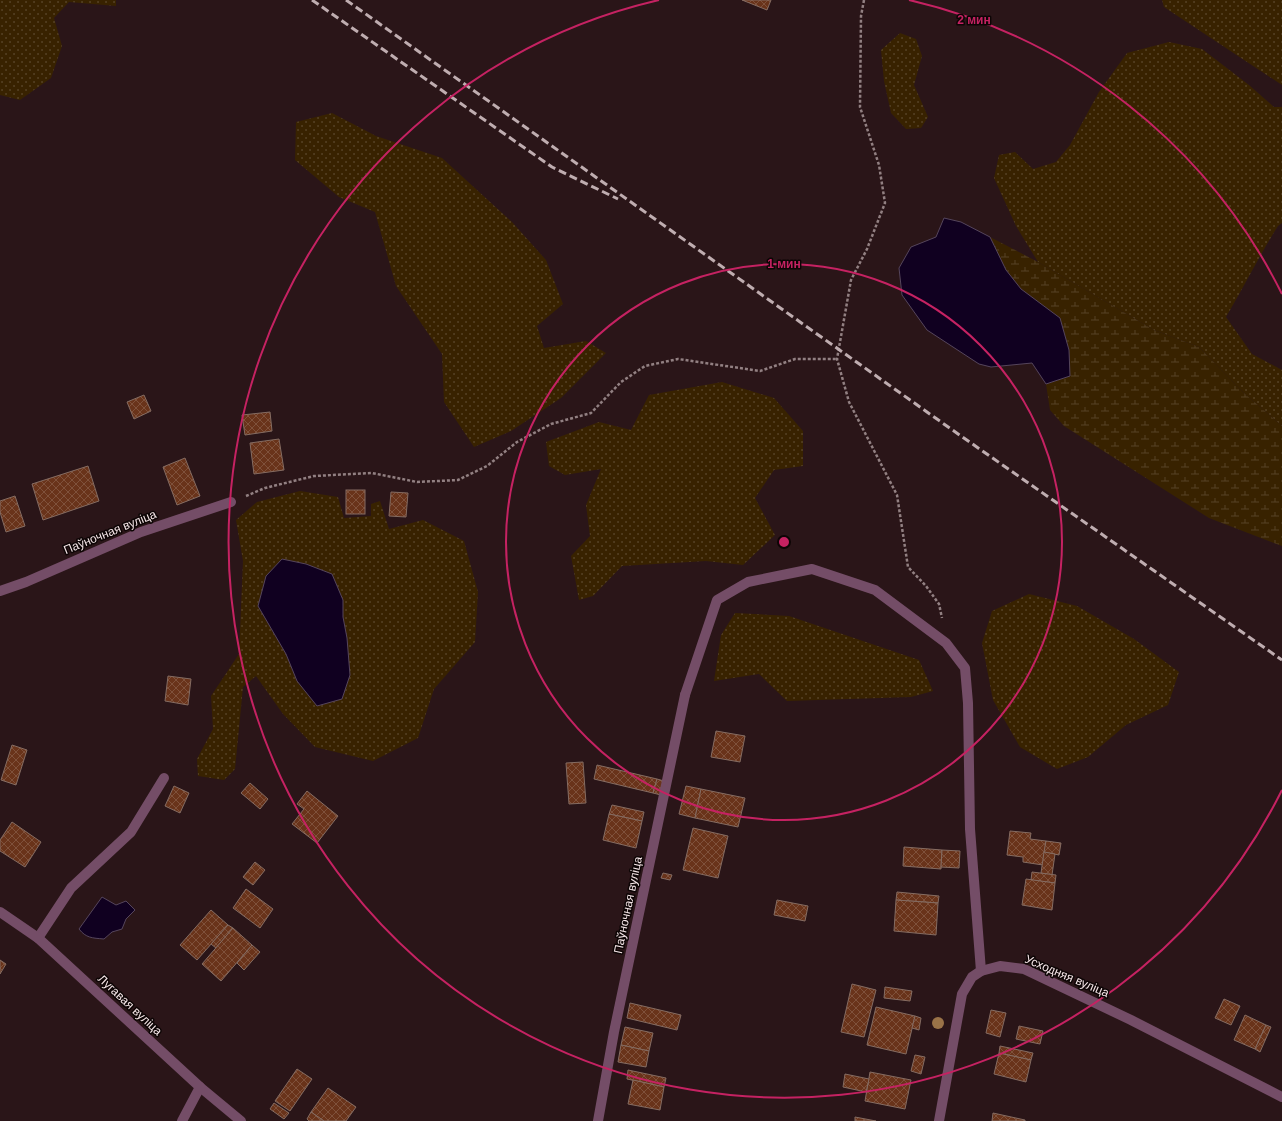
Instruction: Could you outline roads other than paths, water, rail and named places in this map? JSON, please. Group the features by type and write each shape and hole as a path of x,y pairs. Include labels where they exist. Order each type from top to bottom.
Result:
{"street":[{"name":"Паўночная вуліца","path":"0,591 26,582 141,532 231,502"},
{"name":"Паўночная вуліца","path":"598,1121 614,1032 685,695 717,600 748,582 812,569 875,590 946,642 965,668 968,703 970,829 981,971"},
{"path":"38,938 71,888 131,832 164,778"},
{"name":"Лугавая вуліца","path":"0,912 38,938 200,1087 241,1121"},
{"name":"Усходняя вуліца","path":"981,971 1000,966 1024,969 1131,1020 1282,1097"},
{"path":"939,1121 962,994 972,977 981,971"},
{"path":"182,1121 200,1087"}],"railway":[{"path":"312,0 552,167 618,199"},
{"path":"346,0 951,429 1282,660"}]}
